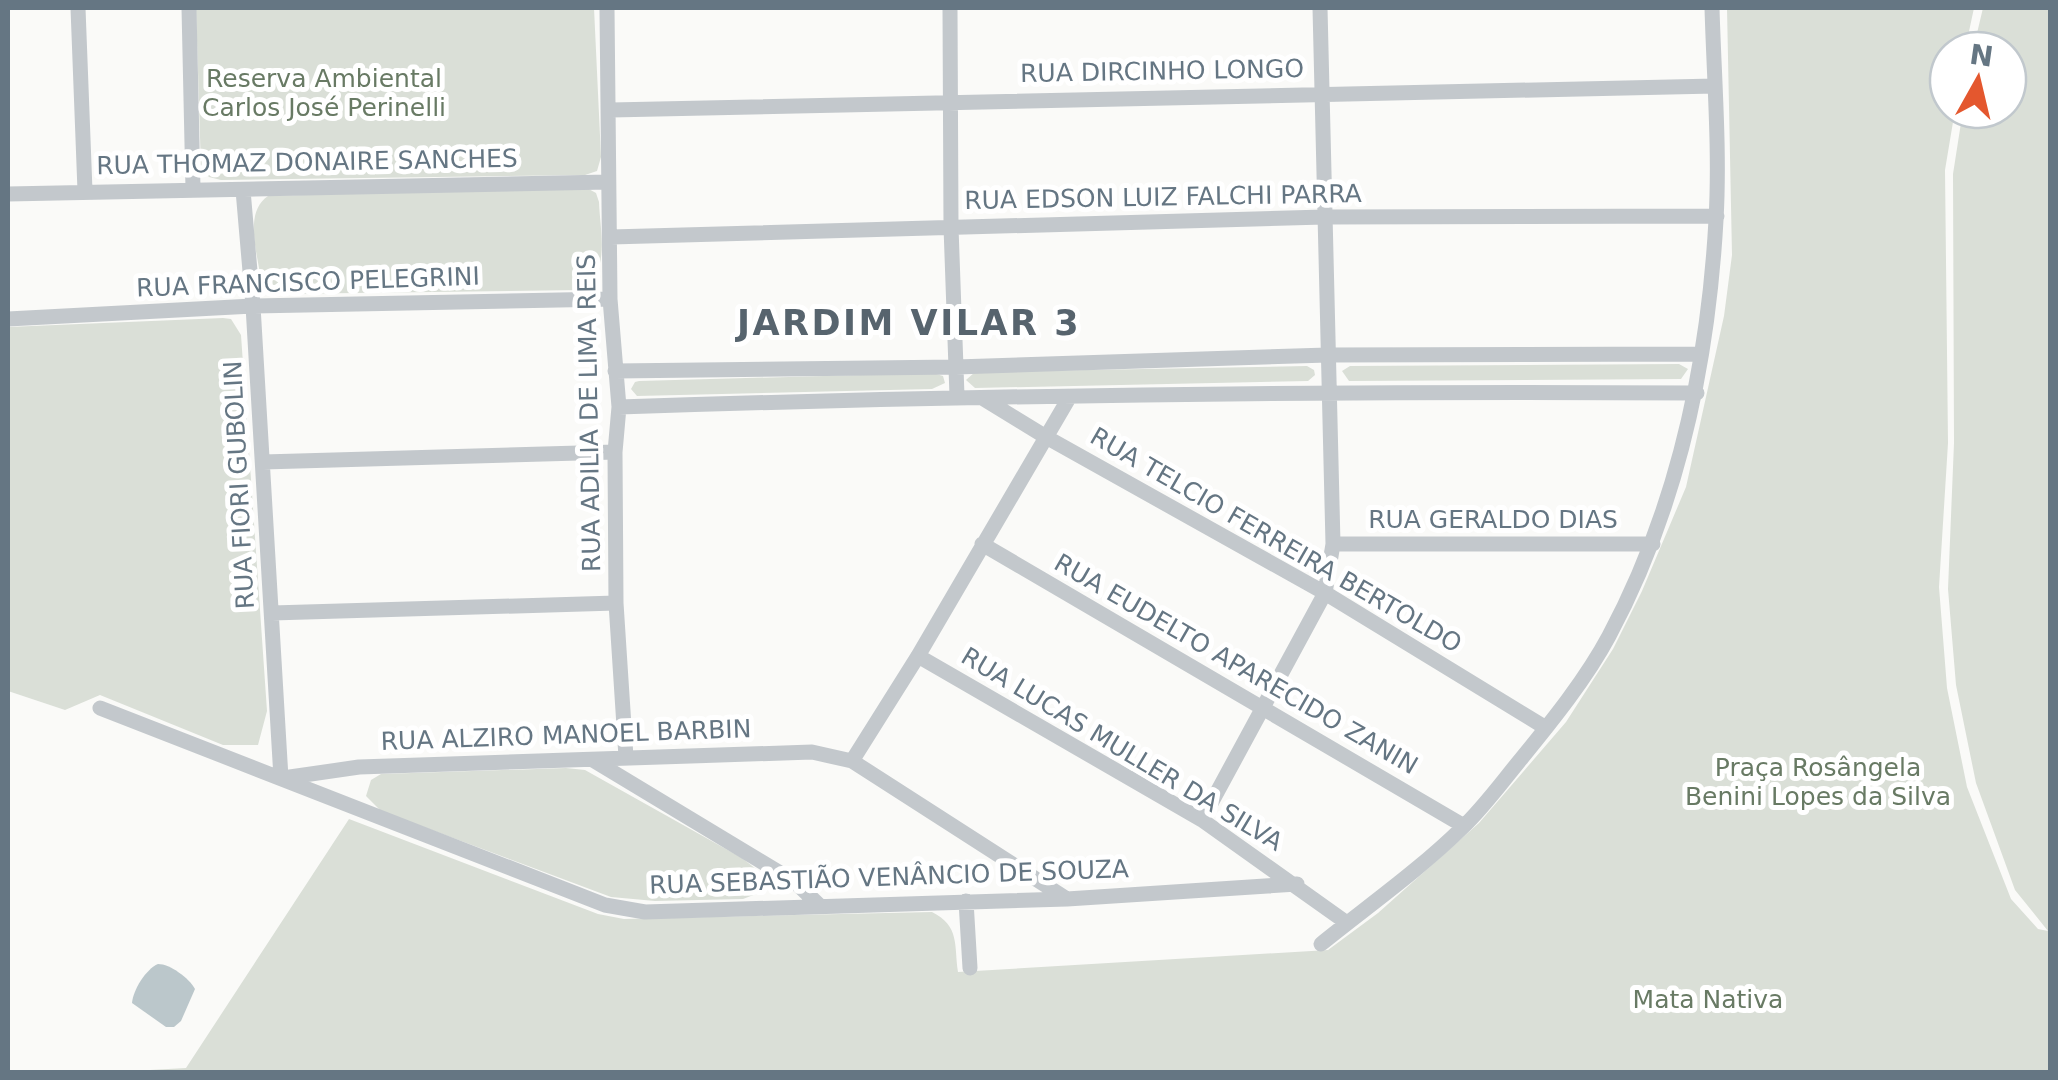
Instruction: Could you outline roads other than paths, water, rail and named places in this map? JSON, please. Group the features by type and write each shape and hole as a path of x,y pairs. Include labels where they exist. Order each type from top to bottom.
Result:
{"street":[{"path":"78,8 85,192"},
{"path":"189,8 192,190"},
{"name":"RUA ADILIA DE LIMA REIS","path":"607,8 610,299 619,407 615,452 616,603 626,757"},
{"path":"950,8 957,396"},
{"path":"1202,820 1325,593 1333,544 1320,8"},
{"path":"1322,944 1464,826 1546,728 1608,639 1654,544 1697,393 1712,285 1716,216 1712,8"},
{"name":"RUA DIRCINHO LONGO","path":"611,110 1715,86"},
{"name":"RUA THOMAZ DONAIRE SANCHES","path":"8,194 608,182"},
{"name":"RUA FIORI GUBOLIN","path":"243,190 282,778"},
{"name":"RUA EDSON LUIZ FALCHI PARRA","path":"611,236 1324,217 1716,216"},
{"name":"RUA FRANCISCO PELEGRINI","path":"8,318 253,306 610,299"},
{"path":"615,370 956,366 1328,355 1701,354"},
{"path":"619,407 957,396 1068,398 1328,391 1697,393"},
{"name":"RUA TELCIO FERREIRA BERTOLDO","path":"980,396 1325,593 1546,728"},
{"path":"1067,898 852,761 918,656 1068,398"},
{"path":"263,462 615,452"},
{"name":"RUA EUDELTO APARECIDO ZANIN","path":"982,544 1464,826"},
{"name":"RUA GERALDO DIAS","path":"1333,544 1654,544"},
{"path":"272,613 616,603"},
{"name":"RUA LUCAS MULLER DA SILVA","path":"918,656 1202,820 1347,923"},
{"name":"RUA SEBASTIÃO VENÂNCIO DE SOUZA","path":"100,708 605,905 645,912 1067,898 1297,884"},
{"name":"RUA ALZIRO MANOEL BARBIN","path":"282,778 359,767 626,757 812,752 852,761"},
{"path":"593,760 796,882 820,906"},
{"path":"966,901 970,968"}],"district":[{"name":"JARDIM VILAR 3","path":"909,323"}],"park label":[{"name":"Reserva Ambiental Carlos José Perinelli","path":"324,92"},
{"name":"Praça Rosângela Benini Lopes da Silva","path":"1818,782"},
{"name":"Mata Nativa","path":"1708,999"}]}
